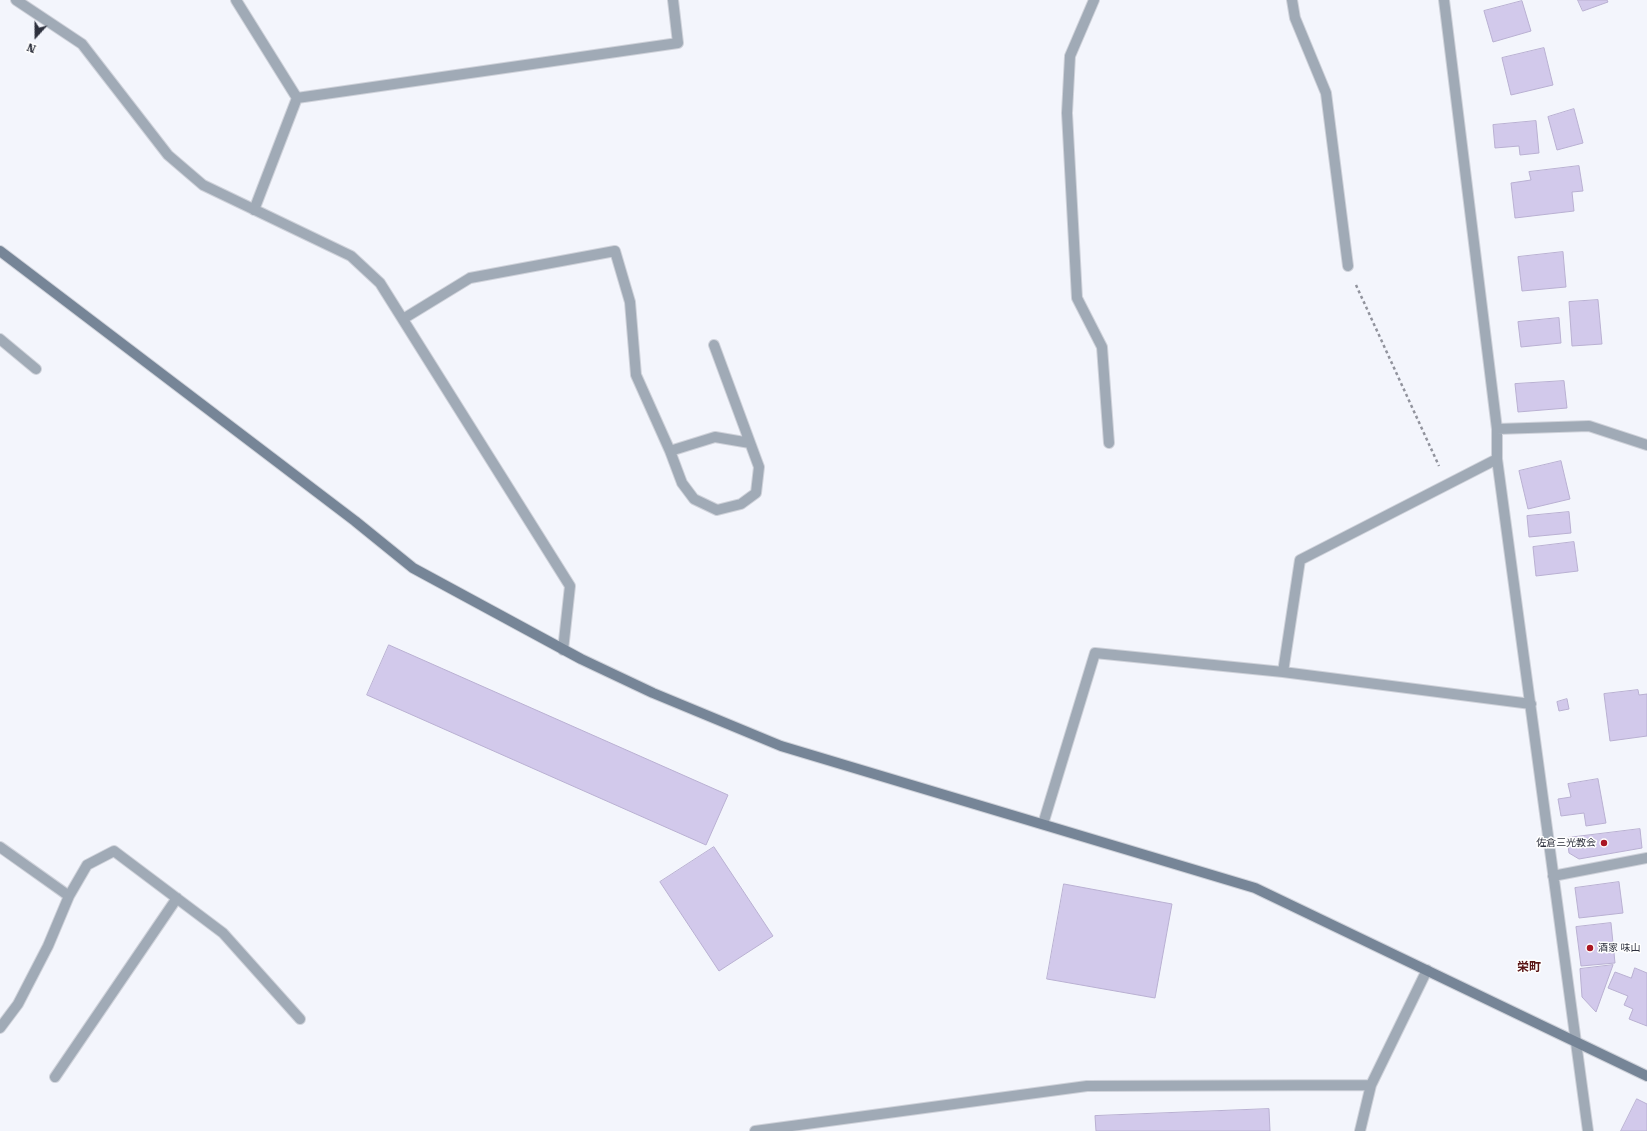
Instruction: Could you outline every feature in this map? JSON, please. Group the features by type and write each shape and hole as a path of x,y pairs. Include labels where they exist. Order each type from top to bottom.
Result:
{"street":[{"path":"16,0 82,44 168,155 203,185 351,256 380,282 570,586 563,650"},
{"path":"236,0 297,98"},
{"path":"297,98 678,43 673,0"},
{"path":"1094,0 1070,56 1068,113 1077,298 1102,347 1109,443"},
{"path":"1292,0 1295,18 1326,93 1348,266"},
{"path":"1444,0 1497,429 1497,459 1588,1131"},
{"path":"254,210 297,98"},
{"path":"0,251 355,521 413,568 563,650 652,693 781,746 1255,888 1647,1076"},
{"path":"403,319 470,278 615,251 630,302 636,375 682,483 694,499 716,510 741,504 756,492 759,467 714,345"},
{"path":"0,339 36,368"},
{"path":"1497,429 1589,426 1647,445"},
{"path":"670,452 715,437 750,443"},
{"path":"1283,672 1300,560 1497,459"},
{"path":"1043,824 1095,653 1283,672 1531,704"},
{"path":"0,846 69,896"},
{"path":"0,1028 18,1004 48,946 69,896 87,865 114,851 223,933 300,1019"},
{"path":"1553,876 1647,858"},
{"path":"55,1077 177,898"},
{"path":"1360,1131 1371,1085 1427,970"},
{"path":"755,1131 1087,1086 1371,1085"}],"path":[{"path":"1348,266 1448,484"}],"building":[{"path":"1578,0 1607,0 1608,2 1583,11"},
{"path":"1522,1 1531,31 1493,42 1484,11"},
{"path":"1544,48 1553,85 1511,95 1502,58"},
{"path":"1574,109 1583,143 1557,150 1548,117"},
{"path":"1536,121 1539,153 1520,155 1519,146 1495,148 1493,125"},
{"path":"1579,166 1583,191 1572,192 1574,211 1515,218 1511,183 1531,180 1529,172"},
{"path":"1563,252 1566,287 1522,291 1518,257"},
{"path":"1598,300 1602,344 1572,346 1569,302"},
{"path":"1559,318 1561,343 1521,347 1518,322"},
{"path":"1564,381 1567,408 1518,412 1515,384"},
{"path":"1561,461 1570,499 1528,509 1519,471"},
{"path":"1569,512 1571,533 1529,537 1527,516"},
{"path":"1574,542 1578,571 1536,576 1533,547"},
{"path":"389,645 728,795 706,845 367,695"},
{"path":"1638,690 1639,695 1647,694 1647,736 1610,741 1604,694"},
{"path":"1567,699 1569,709 1559,711 1557,702"},
{"path":"1598,779 1606,823 1586,826 1584,813 1561,816 1558,799 1571,797 1568,784"},
{"name":"佐倉三光教会","path":"1640,829 1642,848 1579,859 1569,853 1567,838"},
{"path":"714,847 773,936 719,971 660,882"},
{"path":"1619,882 1623,913 1579,918 1575,888"},
{"path":"1064,884 1172,904 1155,998 1047,979"},
{"path":"1611,923 1615,963 1581,966 1576,927"},
{"path":"1613,965 1596,1012 1582,997 1580,969"},
{"path":"1635,968 1647,973 1647,1026 1629,1019 1633,1009 1624,1005 1628,996 1608,988 1615,972 1631,978"},
{"path":"1637,1099 1647,1104 1647,1131 1621,1131"},
{"path":"1269,1109 1270,1131 1096,1131 1095,1116"}],"place":[{"name":"佐倉三光教会","path":"1604,843"},
{"name":"酒家 味山","path":"1590,948"}],"district":[{"name":"栄町","path":"1529,967"}]}
